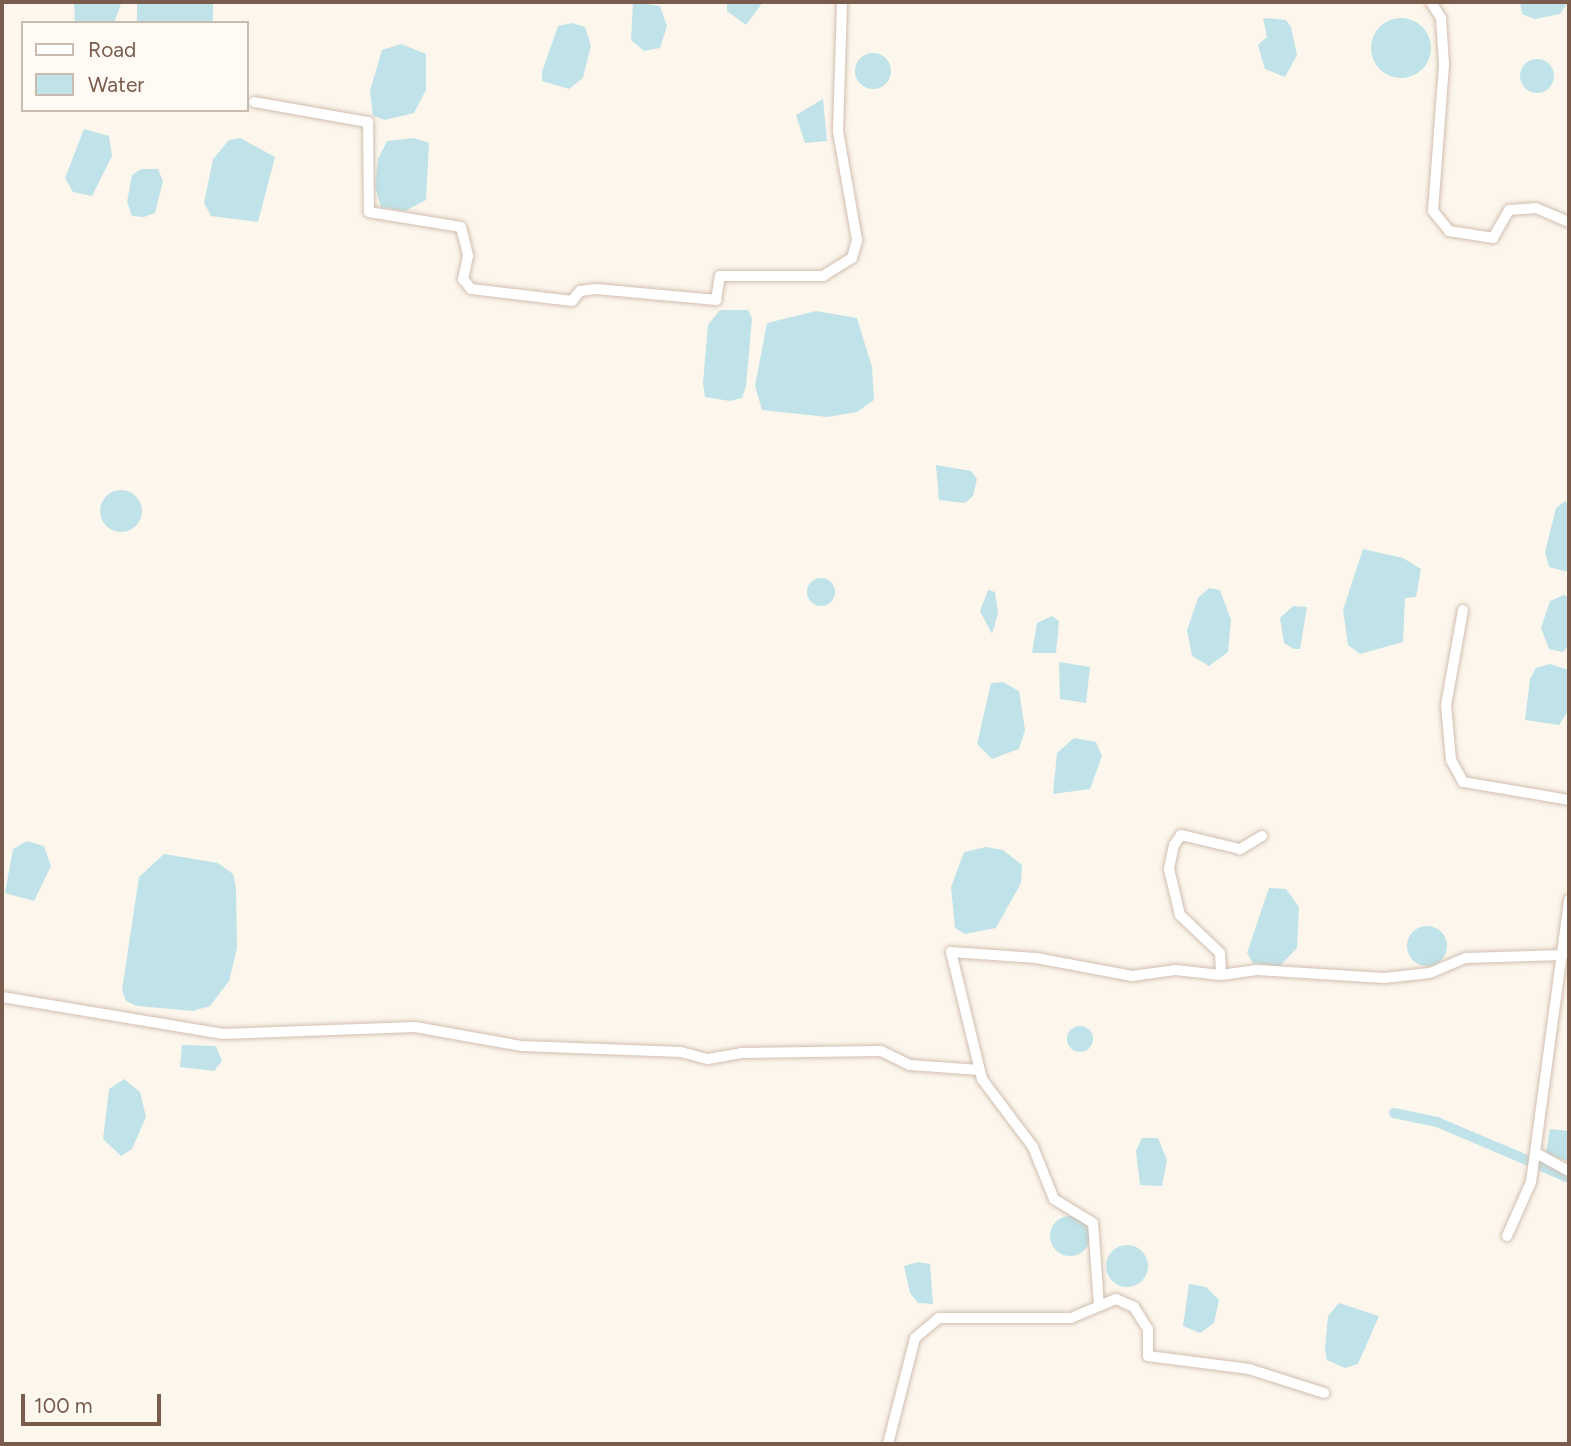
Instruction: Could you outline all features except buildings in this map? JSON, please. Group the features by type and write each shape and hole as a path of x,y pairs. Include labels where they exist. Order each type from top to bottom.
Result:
{"street":[{"path":"254,102 368,122 369,212 461,227 468,256 463,279 471,289 572,301 580,291 596,289 716,300 720,276 823,276 852,257 857,240 838,131 842,2"},
{"path":"1431,2 1441,18 1444,65 1433,211 1449,231 1493,238 1509,211 1536,208 1569,222"},
{"path":"1463,610 1446,705 1451,760 1463,782 1569,800"},
{"path":"1222,975 1220,953 1180,915 1170,869 1174,845 1181,835 1240,849 1262,836"},
{"path":"1507,1236 1531,1182 1569,900"},
{"path":"1099,1306 1093,1223 1054,1199 1033,1147 998,1107 979,1070 951,951 1036,958 1132,976 1175,970 1222,975 1257,970 1384,978 1430,973 1466,958 1563,955"},
{"path":"2,997 222,1034 415,1027 522,1046 681,1052 708,1059 741,1053 881,1051 909,1065 979,1070"},
{"path":"1536,1153 1569,1171"},
{"path":"888,1444 915,1338 926,1325 939,1318 1071,1318 1116,1299 1134,1307 1148,1329 1148,1356 1249,1369 1324,1393"}],"water":[{"path":"74,2 121,4 115,21 75,21"},
{"path":"137,2 213,2 213,21 137,21"},
{"path":"633,2 660,6 667,26 660,48 644,51 631,40"},
{"path":"727,2 763,2 746,25 727,11"},
{"path":"1520,2 1568,2 1560,14 1535,19 1522,14"},
{"path":"1263,18 1286,20 1291,27 1297,55 1285,77 1265,69 1258,45 1267,37"},
{"path":"1401,18 1418,23 1426,31 1431,48 1426,65 1418,73 1401,78 1384,73 1376,65 1371,48 1376,31 1384,23"},
{"path":"572,23 585,27 591,46 583,78 569,89 542,81 542,72 558,26"},
{"path":"401,44 426,54 426,90 414,113 385,120 373,116 370,91 382,50"},
{"path":"873,53 886,58 891,71 886,84 873,89 860,84 855,71 860,58"},
{"path":"1537,59 1549,64 1554,76 1549,88 1537,93 1525,88 1520,76 1525,64"},
{"path":"823,99 827,141 805,143 796,115"},
{"path":"84,129 109,136 112,156 92,196 73,192 65,178"},
{"path":"240,138 275,157 258,222 211,216 204,203 213,159 229,140"},
{"path":"414,138 429,143 426,200 405,211 381,207 375,187 378,159 387,141"},
{"path":"141,169 158,169 163,181 155,213 144,217 132,216 127,202 132,175"},
{"path":"720,310 748,310 752,318 746,386 742,398 730,401 705,397 703,383 708,325"},
{"path":"816,311 857,318 872,367 874,400 857,412 827,417 762,410 755,386 767,323"},
{"path":"936,465 971,471 977,479 973,496 965,503 939,500"},
{"path":"121,490 136,496 142,511 136,526 121,532 106,526 100,511 106,496"},
{"path":"1565,501 1569,504 1568,572 1549,567 1545,552 1556,508"},
{"path":"1363,549 1403,558 1421,569 1416,597 1405,598 1403,642 1360,654 1348,645 1343,610"},
{"path":"821,578 831,582 835,592 831,602 821,606 811,602 807,592 811,582"},
{"path":"1209,588 1220,590 1231,620 1228,652 1209,666 1192,656 1187,630 1198,598"},
{"path":"988,590 995,592 998,613 992,634 980,611"},
{"path":"1564,595 1569,597 1569,645 1563,652 1549,649 1541,628 1550,601"},
{"path":"1293,606 1307,607 1300,649 1294,649 1284,643 1280,618"},
{"path":"1052,616 1059,621 1056,653 1032,653 1037,623"},
{"path":"1059,662 1090,667 1086,703 1060,699"},
{"path":"1550,664 1569,670 1568,711 1559,725 1525,720 1530,679 1536,668"},
{"path":"1003,682 1019,691 1025,730 1019,749 992,759 977,744 991,683"},
{"path":"1074,738 1096,742 1102,756 1090,789 1053,794 1057,753"},
{"path":"27,841 44,846 51,866 34,901 5,893 13,849"},
{"path":"986,847 1003,850 1022,865 1021,883 996,928 965,934 955,928 951,887 964,852"},
{"path":"164,854 218,863 233,874 236,887 237,948 229,981 210,1006 193,1011 137,1006 126,1001 122,990 139,877"},
{"path":"1269,888 1286,889 1299,907 1297,948 1280,966 1253,963 1247,953"},
{"path":"1427,926 1441,932 1447,946 1441,960 1427,966 1413,960 1407,946 1413,932"},
{"path":"1080,1026 1089,1030 1093,1039 1089,1048 1080,1052 1071,1048 1067,1039 1071,1030"},
{"path":"182,1045 216,1046 222,1061 214,1071 180,1067"},
{"path":"124,1079 140,1092 146,1117 132,1149 121,1156 103,1139 109,1089"},
{"path":"1550,1129 1569,1131 1569,1162 1546,1153"},
{"path":"1142,1138 1158,1138 1167,1160 1162,1186 1140,1185 1136,1151"},
{"path":"1070,1216 1084,1222 1090,1236 1084,1250 1070,1256 1056,1250 1050,1236 1056,1222"},
{"path":"1127,1245 1142,1251 1148,1266 1142,1281 1127,1287 1112,1281 1106,1266 1112,1251"},
{"path":"918,1262 930,1264 933,1304 918,1303 910,1293 904,1266"},
{"path":"1189,1284 1206,1287 1219,1300 1214,1323 1200,1333 1183,1326"},
{"path":"1339,1303 1379,1316 1358,1364 1345,1368 1327,1360 1325,1349 1328,1316"}],"waterway":[{"path":"1394,1113 1437,1122 1569,1178"}]}
